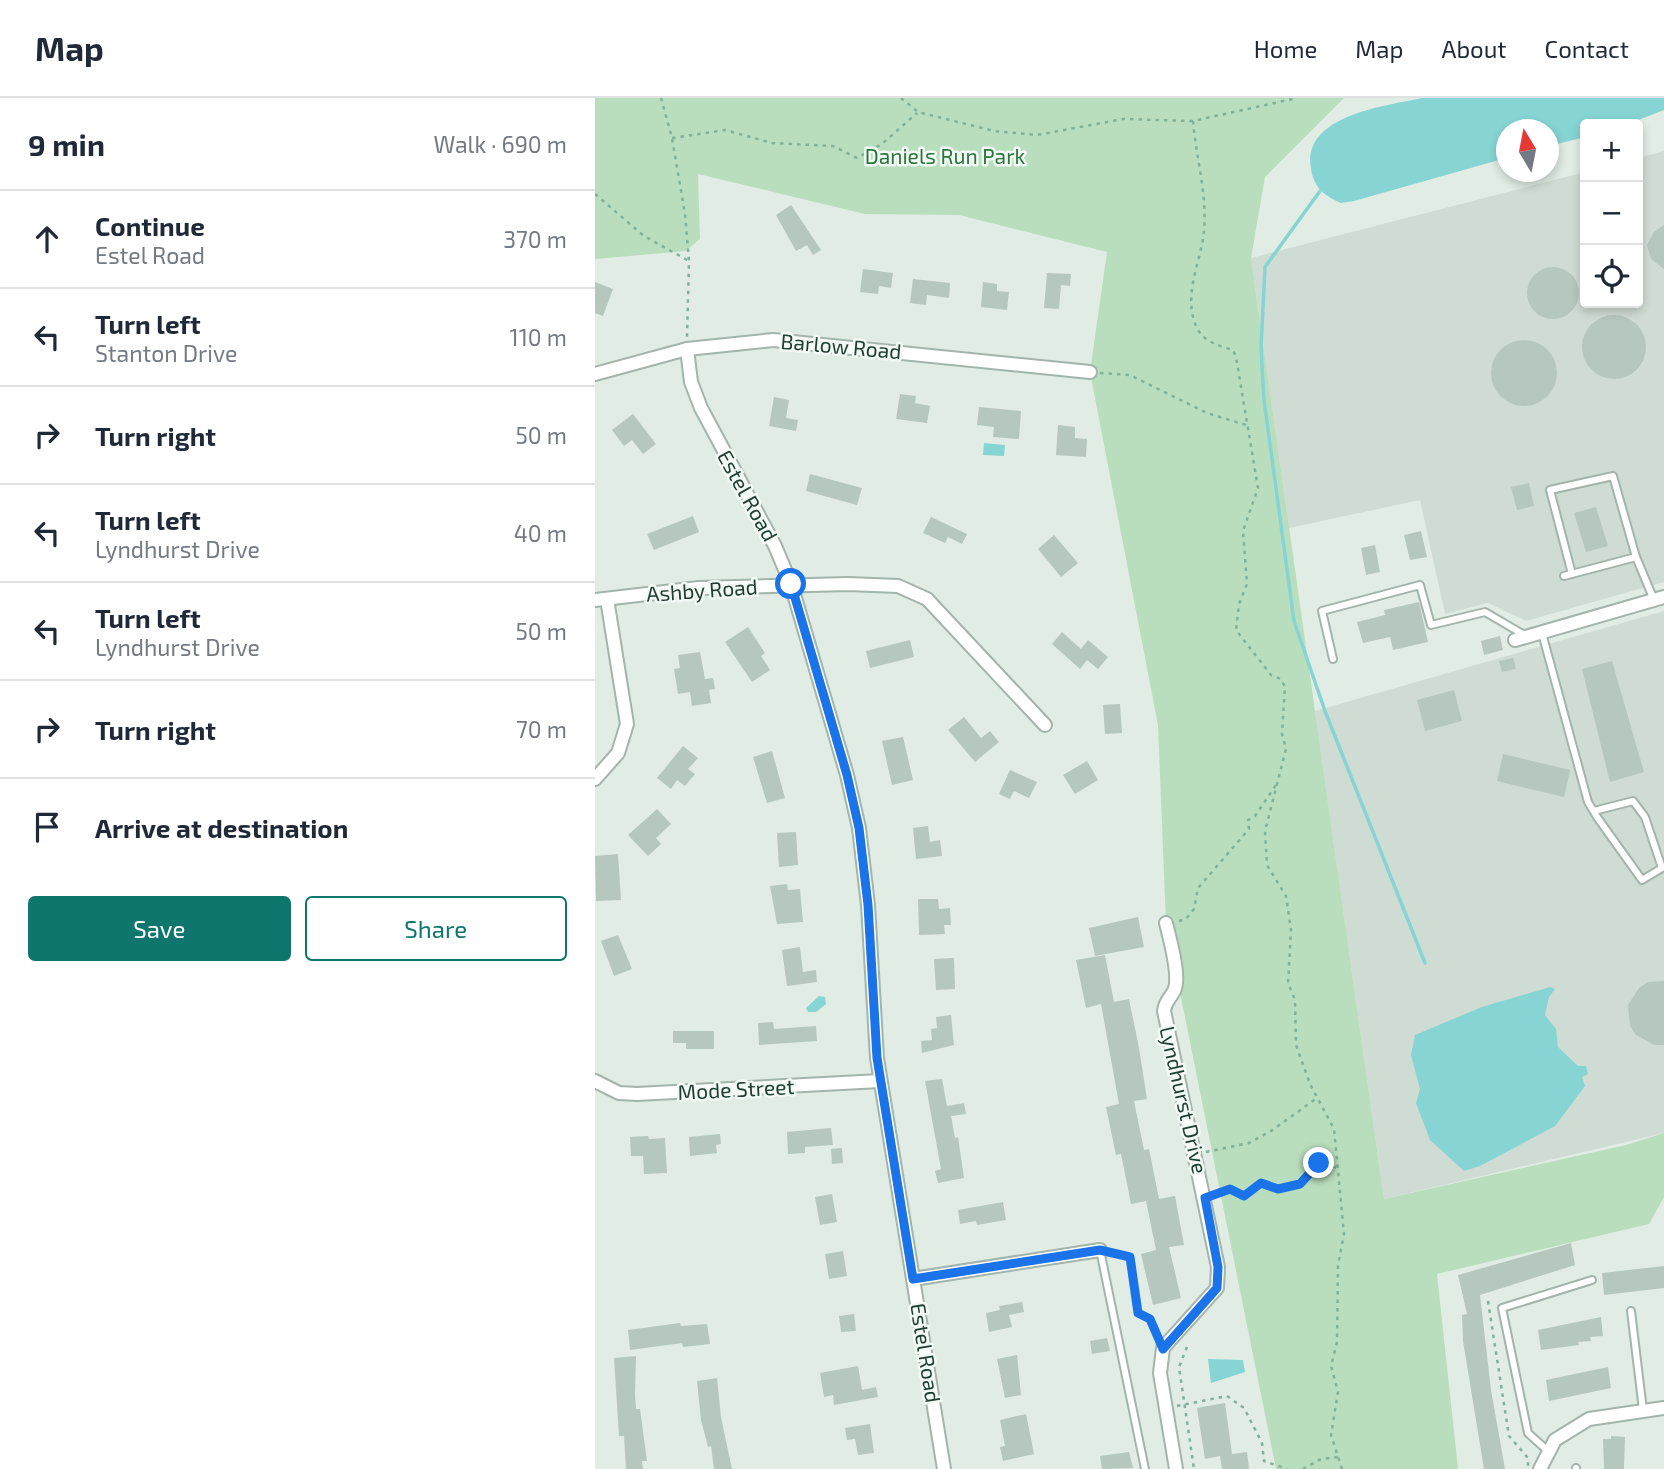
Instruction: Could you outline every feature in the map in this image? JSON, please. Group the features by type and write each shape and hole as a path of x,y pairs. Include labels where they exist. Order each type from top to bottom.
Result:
{"street":[{"name":"Barlow Road","path":"595,374 687,349 751,341 791,341 1090,372"},
{"name":"Estel Road","path":"687,349 691,382 701,408 775,546 791,584 847,775 859,828 880,1081 944,1469"},
{"name":"Ashby Road","path":"601,600 699,588 791,584 904,587 918,593 960,633 1045,725"},
{"path":"1521,638 1659,599"},
{"path":"595,779 618,753 627,724 601,600"},
{"name":"Lyndhurst Drive","path":"1163,1349 1217,1288 1218,1267 1164,1011 1166,1001 1176,989 1177,975 1166,923"},
{"name":"Mode Street","path":"595,1081 619,1093 637,1094 880,1081"},
{"path":"913,1279 1100,1250"},
{"path":"1163,1349 1160,1373 1176,1469"},
{"path":"1540,1469 1555,1440 1588,1419 1664,1408"}],"lane":[{"path":"1572,574 1551,490 1613,476 1636,557 1659,599"},
{"path":"1564,576 1636,557"},
{"path":"1333,659 1322,611 1420,584 1431,625 1485,612 1521,638"},
{"path":"1542,633 1585,792 1594,811 1642,880 1662,868 1645,817 1633,801 1594,811"},
{"path":"1100,1250 1145,1469"},
{"path":"1549,1452 1528,1433 1502,1308 1592,1280"},
{"path":"1631,1311 1643,1411"}],"path":[{"path":"661,98 672,138 689,261 687,349"},
{"path":"901,98 918,112 972,126 1026,135 1055,134 1085,124 1123,119 1193,121 1297,98"},
{"path":"672,138 725,130 772,143 833,146 857,158 882,144 918,112"},
{"path":"1193,121 1195,145 1202,170 1203,236 1191,292 1192,315 1198,331 1213,344 1233,350 1242,379 1246,425 1258,488 1243,531 1247,584 1239,604 1236,630 1271,675 1281,679 1285,687 1282,734 1286,749 1265,831 1267,865 1286,896 1291,930 1288,983 1295,1000 1296,1045 1317,1098 1334,1129 1344,1234 1337,1300 1337,1342 1331,1366 1338,1392 1331,1435 1342,1469"},
{"path":"595,194 644,236 689,261"},
{"path":"1090,372 1130,375 1207,413 1246,425"},
{"path":"1166,923 1186,919 1194,909 1198,888 1249,829 1248,820 1255,816 1275,787 1281,772"},
{"path":"1196,1155 1249,1143 1271,1131 1317,1098"},
{"path":"1205,1198 1230,1189 1244,1196 1261,1183 1278,1189 1300,1184 1319,1163 1338,1168"},
{"path":"1100,1250 1130,1257 1138,1313 1150,1319 1163,1349"},
{"path":"1488,1301 1487,1315 1509,1436 1528,1458 1527,1469"},
{"path":"1188,1347 1179,1367 1194,1469"},
{"path":"1185,1406 1227,1396 1244,1408 1262,1443 1264,1461 1287,1469"},
{"path":"1303,1469 1321,1459 1338,1457"}],"shaded area":[{"path":"1664,151 1664,582 1526,621 1488,603 1445,614 1420,500 1289,528 1251,258 1546,182 1559,182 1559,179 1580,173 1580,308 1643,308 1643,157"},
{"path":"1664,611 1664,1133 1384,1199 1315,711"}],"green space":[{"name":"Daniels Run Park","path":"595,98 1344,98 1265,177 1251,258 1384,1199 1626,1145 1664,1133 1664,1197 1649,1224 1437,1274 1458,1469 1276,1469 1166,923 1158,725 1090,372 1107,252 959,215 865,214 698,174 700,239 686,251 595,259"}],"water":[{"path":"1422,98 1664,98 1664,110 1641,119 1580,119 1580,138 1559,144 1559,119 1496,119 1496,161 1354,201 1341,203 1330,197 1321,190 1311,169 1311,151 1319,136 1349,116"},
{"path":"984,443 1005,445 1004,456 983,455"},
{"path":"1550,987 1555,989 1549,997 1545,1015 1556,1029 1558,1047 1578,1066 1586,1066 1588,1074 1582,1077 1585,1086 1555,1126 1480,1166 1464,1171 1430,1140 1416,1103 1420,1089 1411,1055 1415,1035 1482,1007"},
{"path":"819,996 825,997 826,1004 816,1012 808,1012 806,1008"},
{"path":"1208,1359 1243,1360 1245,1372 1211,1383"}],"building":[{"path":"791,205 821,250 813,255 807,245 796,251 776,215"},
{"path":"1664,225 1664,269 1651,259 1647,245 1654,232"},
{"path":"1553,267 1572,274 1579,293 1572,312 1553,319 1534,312 1527,293 1534,274"},
{"path":"863,269 893,273 891,288 879,286 878,294 860,292"},
{"path":"1047,273 1071,274 1070,286 1061,285 1059,309 1044,308"},
{"path":"913,279 950,283 949,298 927,295 926,305 910,303"},
{"path":"595,282 613,289 603,316 595,313"},
{"path":"983,282 997,284 997,291 1009,292 1007,310 981,307"},
{"path":"1614,315 1626,317 1637,324 1644,335 1644,359 1637,370 1626,377 1614,379 1602,377 1591,370 1584,359 1582,347 1584,335 1591,324 1602,317"},
{"path":"1524,340 1547,350 1557,373 1547,396 1524,406 1501,396 1491,373 1501,350"},
{"path":"900,394 916,396 915,403 930,406 927,423 896,419"},
{"path":"774,397 789,400 786,418 798,420 796,431 769,426"},
{"path":"979,407 1021,411 1019,439 993,437 994,427 977,425"},
{"path":"633,414 656,444 643,454 632,440 624,446 612,430"},
{"path":"1058,425 1075,427 1075,438 1087,439 1086,457 1056,455"},
{"path":"810,474 862,488 857,505 806,491"},
{"path":"1529,483 1534,506 1517,510 1511,487"},
{"path":"1596,507 1608,546 1586,552 1574,513"},
{"path":"693,516 699,532 654,550 647,534"},
{"path":"931,517 967,534 962,544 948,537 945,543 923,533"},
{"path":"1421,531 1427,557 1410,560 1404,535"},
{"path":"1054,535 1078,563 1061,577 1038,549"},
{"path":"1375,545 1380,572 1366,575 1361,548"},
{"path":"1419,602 1428,642 1393,650 1390,637 1363,643 1357,622 1385,615 1384,610"},
{"path":"748,627 765,653 761,656 770,670 752,682 725,642"},
{"path":"1062,632 1081,649 1088,640 1108,657 1098,669 1087,660 1080,669 1052,644"},
{"path":"1500,636 1503,650 1484,655 1481,641"},
{"path":"910,640 914,657 870,668 866,651"},
{"path":"700,652 705,679 713,678 715,689 709,690 711,703 692,706 690,692 678,694 674,669 680,668 678,655"},
{"path":"1513,658 1516,669 1502,672 1499,661"},
{"path":"1612,661 1644,772 1610,782 1582,669"},
{"path":"1454,690 1462,721 1425,731 1417,700"},
{"path":"1120,704 1122,733 1105,734 1103,705"},
{"path":"964,717 981,738 990,731 999,742 975,762 948,730"},
{"path":"903,737 913,780 892,785 882,741"},
{"path":"683,746 698,758 688,769 695,774 685,786 677,780 671,789 657,778"},
{"path":"772,751 785,798 767,803 753,757"},
{"path":"1503,754 1570,770 1564,797 1497,781"},
{"path":"1087,761 1098,780 1075,794 1063,775"},
{"path":"1010,770 1037,782 1029,798 1014,791 1010,799 999,794"},
{"path":"657,809 671,824 656,838 661,844 648,856 628,835"},
{"path":"928,826 930,842 940,840 942,856 916,859 913,828"},
{"path":"796,832 798,865 779,867 777,833"},
{"path":"618,854 621,900 596,901 595,856"},
{"path":"787,884 788,890 800,889 803,922 777,924 770,886"},
{"path":"918,899 938,899 939,909 950,908 951,925 944,925 945,934 919,935"},
{"path":"1138,917 1144,947 1095,956 1089,928"},
{"path":"618,935 632,969 614,976 601,941"},
{"path":"800,947 803,972 816,970 817,982 787,986 782,950"},
{"path":"1105,955 1114,1002 1129,999 1139,1048 1147,1099 1134,1101 1144,1150 1149,1149 1159,1199 1175,1196 1184,1245 1169,1247 1181,1298 1153,1305 1141,1254 1156,1250 1146,1201 1131,1204 1121,1154 1116,1155 1106,1107 1119,1104 1101,1004 1086,1008 1076,960"},
{"path":"954,958 955,989 936,990 934,959"},
{"path":"1664,981 1664,1045 1654,1045 1636,1035 1630,1026 1628,1005 1639,988 1648,982"},
{"path":"951,1015 954,1045 922,1053 921,1041 932,1040 931,1029 937,1028 936,1017"},
{"path":"773,1022 774,1029 816,1026 817,1041 759,1045 758,1023"},
{"path":"673,1031 714,1031 714,1049 686,1049 686,1043 673,1043"},
{"path":"942,1079 947,1106 964,1103 966,1114 951,1116 955,1138 958,1137 964,1178 938,1183 935,1171 941,1169 925,1081"},
{"path":"831,1128 833,1145 805,1147 805,1153 788,1154 787,1132"},
{"path":"720,1134 721,1144 716,1145 717,1153 690,1156 689,1137"},
{"path":"648,1136 649,1139 665,1138 667,1173 644,1174 643,1156 631,1156 630,1137"},
{"path":"842,1148 843,1163 832,1164 831,1149"},
{"path":"832,1194 837,1222 820,1225 815,1197"},
{"path":"1003,1202 1006,1220 977,1225 976,1221 960,1224 958,1210"},
{"path":"1571,1243 1575,1265 1480,1295 1491,1390 1505,1469 1484,1469 1463,1341 1462,1315 1467,1314 1458,1275"},
{"path":"843,1251 847,1276 829,1279 825,1254"},
{"path":"1664,1266 1664,1288 1604,1295 1602,1273"},
{"path":"1022,1302 1024,1312 1009,1315 1012,1327 989,1332 986,1313 1000,1310 999,1306"},
{"path":"854,1314 856,1331 841,1332 839,1316"},
{"path":"1601,1317 1603,1336 1590,1337 1591,1341 1578,1342 1579,1345 1541,1350 1538,1330"},
{"path":"680,1323 681,1326 707,1324 710,1344 683,1347 682,1343 630,1350 628,1330"},
{"path":"1107,1338 1110,1351 1092,1354 1090,1341"},
{"path":"1017,1355 1021,1395 1005,1398 997,1359"},
{"path":"636,1356 636,1409 640,1409 647,1461 642,1461 643,1469 626,1469 624,1436 619,1436 614,1358"},
{"path":"858,1366 862,1390 876,1387 878,1397 834,1405 833,1395 824,1397 820,1373"},
{"path":"1608,1367 1611,1388 1549,1401 1546,1380"},
{"path":"717,1378 721,1417 732,1469 714,1469 711,1446 708,1447 701,1420 697,1381"},
{"path":"1225,1403 1232,1454 1247,1452 1249,1469 1222,1469 1220,1456 1205,1459 1197,1408"},
{"path":"1026,1414 1034,1454 1003,1461 1000,1447 1005,1446 1000,1420"},
{"path":"870,1424 874,1453 858,1455 855,1439 847,1440 845,1428"},
{"path":"1611,1436 1625,1437 1624,1469 1604,1469 1603,1439 1611,1439"},
{"path":"1129,1452 1133,1468 1102,1469 1100,1456"}],"waterway":[{"path":"1320,191 1265,267 1261,348 1264,400 1294,621 1325,711 1425,963"}],"route":[{"path":"791,584 847,775 859,828 868,905 877,1058 913,1279 1100,1250 1130,1257 1138,1313 1150,1319 1163,1349 1217,1288 1218,1267 1205,1198 1230,1189 1244,1196 1261,1183 1278,1189 1300,1184 1319,1163"}]}
